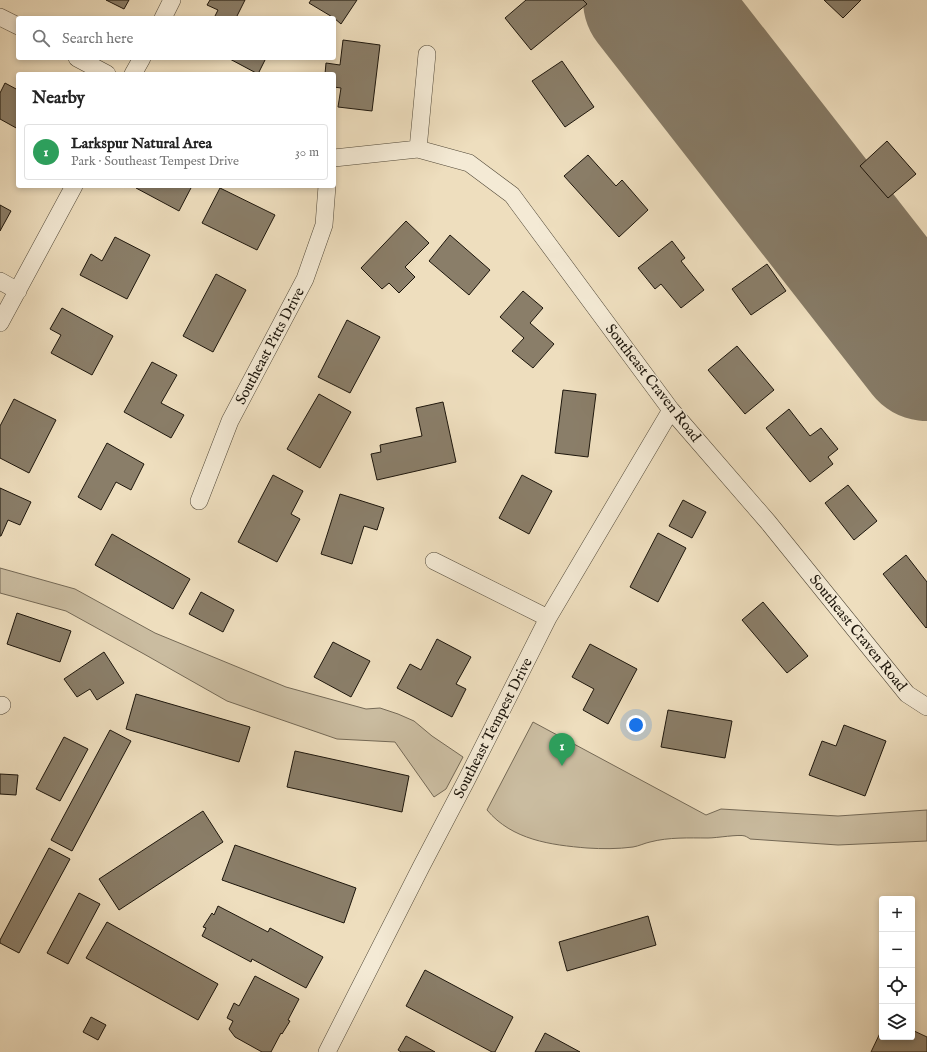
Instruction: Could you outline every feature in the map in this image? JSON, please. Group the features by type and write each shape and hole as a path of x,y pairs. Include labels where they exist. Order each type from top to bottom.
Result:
{"street":[{"path":"164,16 172,0"},
{"path":"0,16 16,25"},
{"path":"418,149 427,54"},
{"path":"81,60 103,72"},
{"path":"134,72 141,60"},
{"name":"Southeast Craven Road","path":"336,158 418,149 469,163 512,195 671,410 768,522 907,694 927,707"},
{"path":"0,323 73,188"},
{"name":"Southeast Pitts Drive","path":"198,501 230,421 305,280 324,225 327,188"},
{"path":"0,281 18,291"},
{"name":"Southeast Tempest Drive","path":"327,1052 548,618 671,410"},
{"path":"434,562 548,618"}],"shaded area":[{"path":"0,568 75,589 155,633 286,687 366,709 380,708 398,714 414,721 432,736 463,757 446,789 434,797 395,742 337,739 227,701 66,611 0,593"},
{"path":"533,722 706,815 721,809 838,816 927,810 927,841 838,845 750,839 745,836 738,835 712,838 657,840 633,847 604,849 546,843 508,828 487,810"}],"building":[{"path":"106,0 129,0 124,9"},
{"path":"210,0 245,0 237,16 215,16 218,10 207,5"},
{"path":"311,0 357,0 341,24 336,20 336,16 331,16 309,3"},
{"path":"526,0 583,0 587,4 531,50 505,18"},
{"path":"824,0 861,0 843,18"},
{"path":"343,40 380,45 372,111 338,107 341,88 336,87 336,72 325,72 326,63 340,65"},
{"path":"232,60 265,60 259,72 254,72"},
{"path":"562,61 594,107 565,127 532,81"},
{"path":"5,83 16,89 16,128 0,119 0,93"},
{"path":"887,141 916,174 888,198 860,166"},
{"path":"588,155 616,186 622,180 648,210 619,237 564,176"},
{"path":"136,188 191,188 179,211"},
{"path":"220,188 275,215 257,250 202,223"},
{"path":"0,205 11,211 0,231"},
{"path":"406,221 429,243 405,267 415,277 399,293 389,283 382,289 361,268"},
{"path":"450,235 490,270 469,295 429,261"},
{"path":"115,237 150,255 127,299 80,275 91,254 102,261"},
{"path":"672,241 685,258 681,261 704,290 681,308 661,284 655,289 638,268"},
{"path":"767,264 786,291 751,315 732,289"},
{"path":"216,274 246,290 213,352 183,336"},
{"path":"523,291 543,308 530,323 554,344 533,368 512,351 524,338 500,317"},
{"path":"62,308 113,336 92,375 51,353 61,335 50,329"},
{"path":"347,320 380,337 350,393 318,377"},
{"path":"737,346 774,390 745,414 708,370"},
{"path":"152,362 177,375 161,403 184,415 171,438 124,412"},
{"path":"563,390 596,394 588,457 555,453"},
{"path":"319,394 351,412 320,468 287,449"},
{"path":"14,399 56,420 29,473 0,458 0,426"},
{"path":"443,402 456,462 377,480 371,454 381,452 380,445 422,436 416,408"},
{"path":"789,409 810,436 821,428 838,449 828,457 833,464 810,482 766,428"},
{"path":"107,443 144,464 131,490 116,482 101,510 78,497"},
{"path":"273,475 303,491 291,514 300,519 277,562 238,542"},
{"path":"522,475 552,491 529,534 499,518"},
{"path":"848,485 877,521 854,540 825,503"},
{"path":"0,488 31,502 20,525 8,520 1,536 0,536"},
{"path":"340,494 384,508 377,530 364,526 352,564 321,554"},
{"path":"683,500 706,512 692,538 669,526"},
{"path":"658,533 686,548 658,602 630,587"},
{"path":"112,534 190,579 173,609 95,565"},
{"path":"906,555 927,582 926,628 883,574"},
{"path":"201,592 234,610 223,632 189,614"},
{"path":"763,602 808,656 787,673 742,620"},
{"path":"17,613 71,631 60,662 7,644"},
{"path":"437,639 471,657 456,684 466,689 452,717 397,688 410,664 421,670"},
{"path":"333,642 370,661 351,697 314,677"},
{"path":"590,644 637,669 608,724 583,710 594,689 572,677"},
{"path":"104,652 124,683 97,700 90,689 77,697 64,679"},
{"path":"136,694 250,727 239,762 126,729"},
{"path":"668,710 732,721 725,758 661,747"},
{"path":"844,725 886,741 865,796 809,775 822,741 836,746"},
{"path":"110,730 131,741 72,851 51,840"},
{"path":"64,737 88,749 60,801 36,789"},
{"path":"295,751 409,776 402,812 287,787"},
{"path":"0,774 18,775 16,795 0,794"},
{"path":"203,811 223,842 119,910 99,879"},
{"path":"235,845 356,888 344,923 222,880"},
{"path":"49,848 70,859 19,953 0,943 0,940"},
{"path":"79,893 100,904 68,964 47,953"},
{"path":"218,906 268,932 270,928 323,957 306,988 252,959 251,962 202,936 206,928 203,927 212,913 214,915"},
{"path":"648,916 656,945 567,971 559,942"},
{"path":"107,922 218,984 198,1020 86,958"},
{"path":"425,970 513,1017 495,1052 492,1052 406,1006"},
{"path":"255,976 299,999 288,1020 290,1021 282,1034 281,1033 271,1052 262,1052 235,1037 229,1029 233,1021 227,1018 234,1003 239,1006"},
{"path":"91,1017 106,1025 98,1040 83,1032"},
{"path":"915,1031 927,1037 927,1052 871,1052 879,1035 879,1040 915,1040"},
{"path":"545,1033 580,1052 535,1052"},
{"path":"406,1036 435,1052 401,1052 398,1050"}],"runway":[{"path":"653,0 927,351"}],"place":[{"name":"Larkspur Natural Area","path":"562,766"}]}
